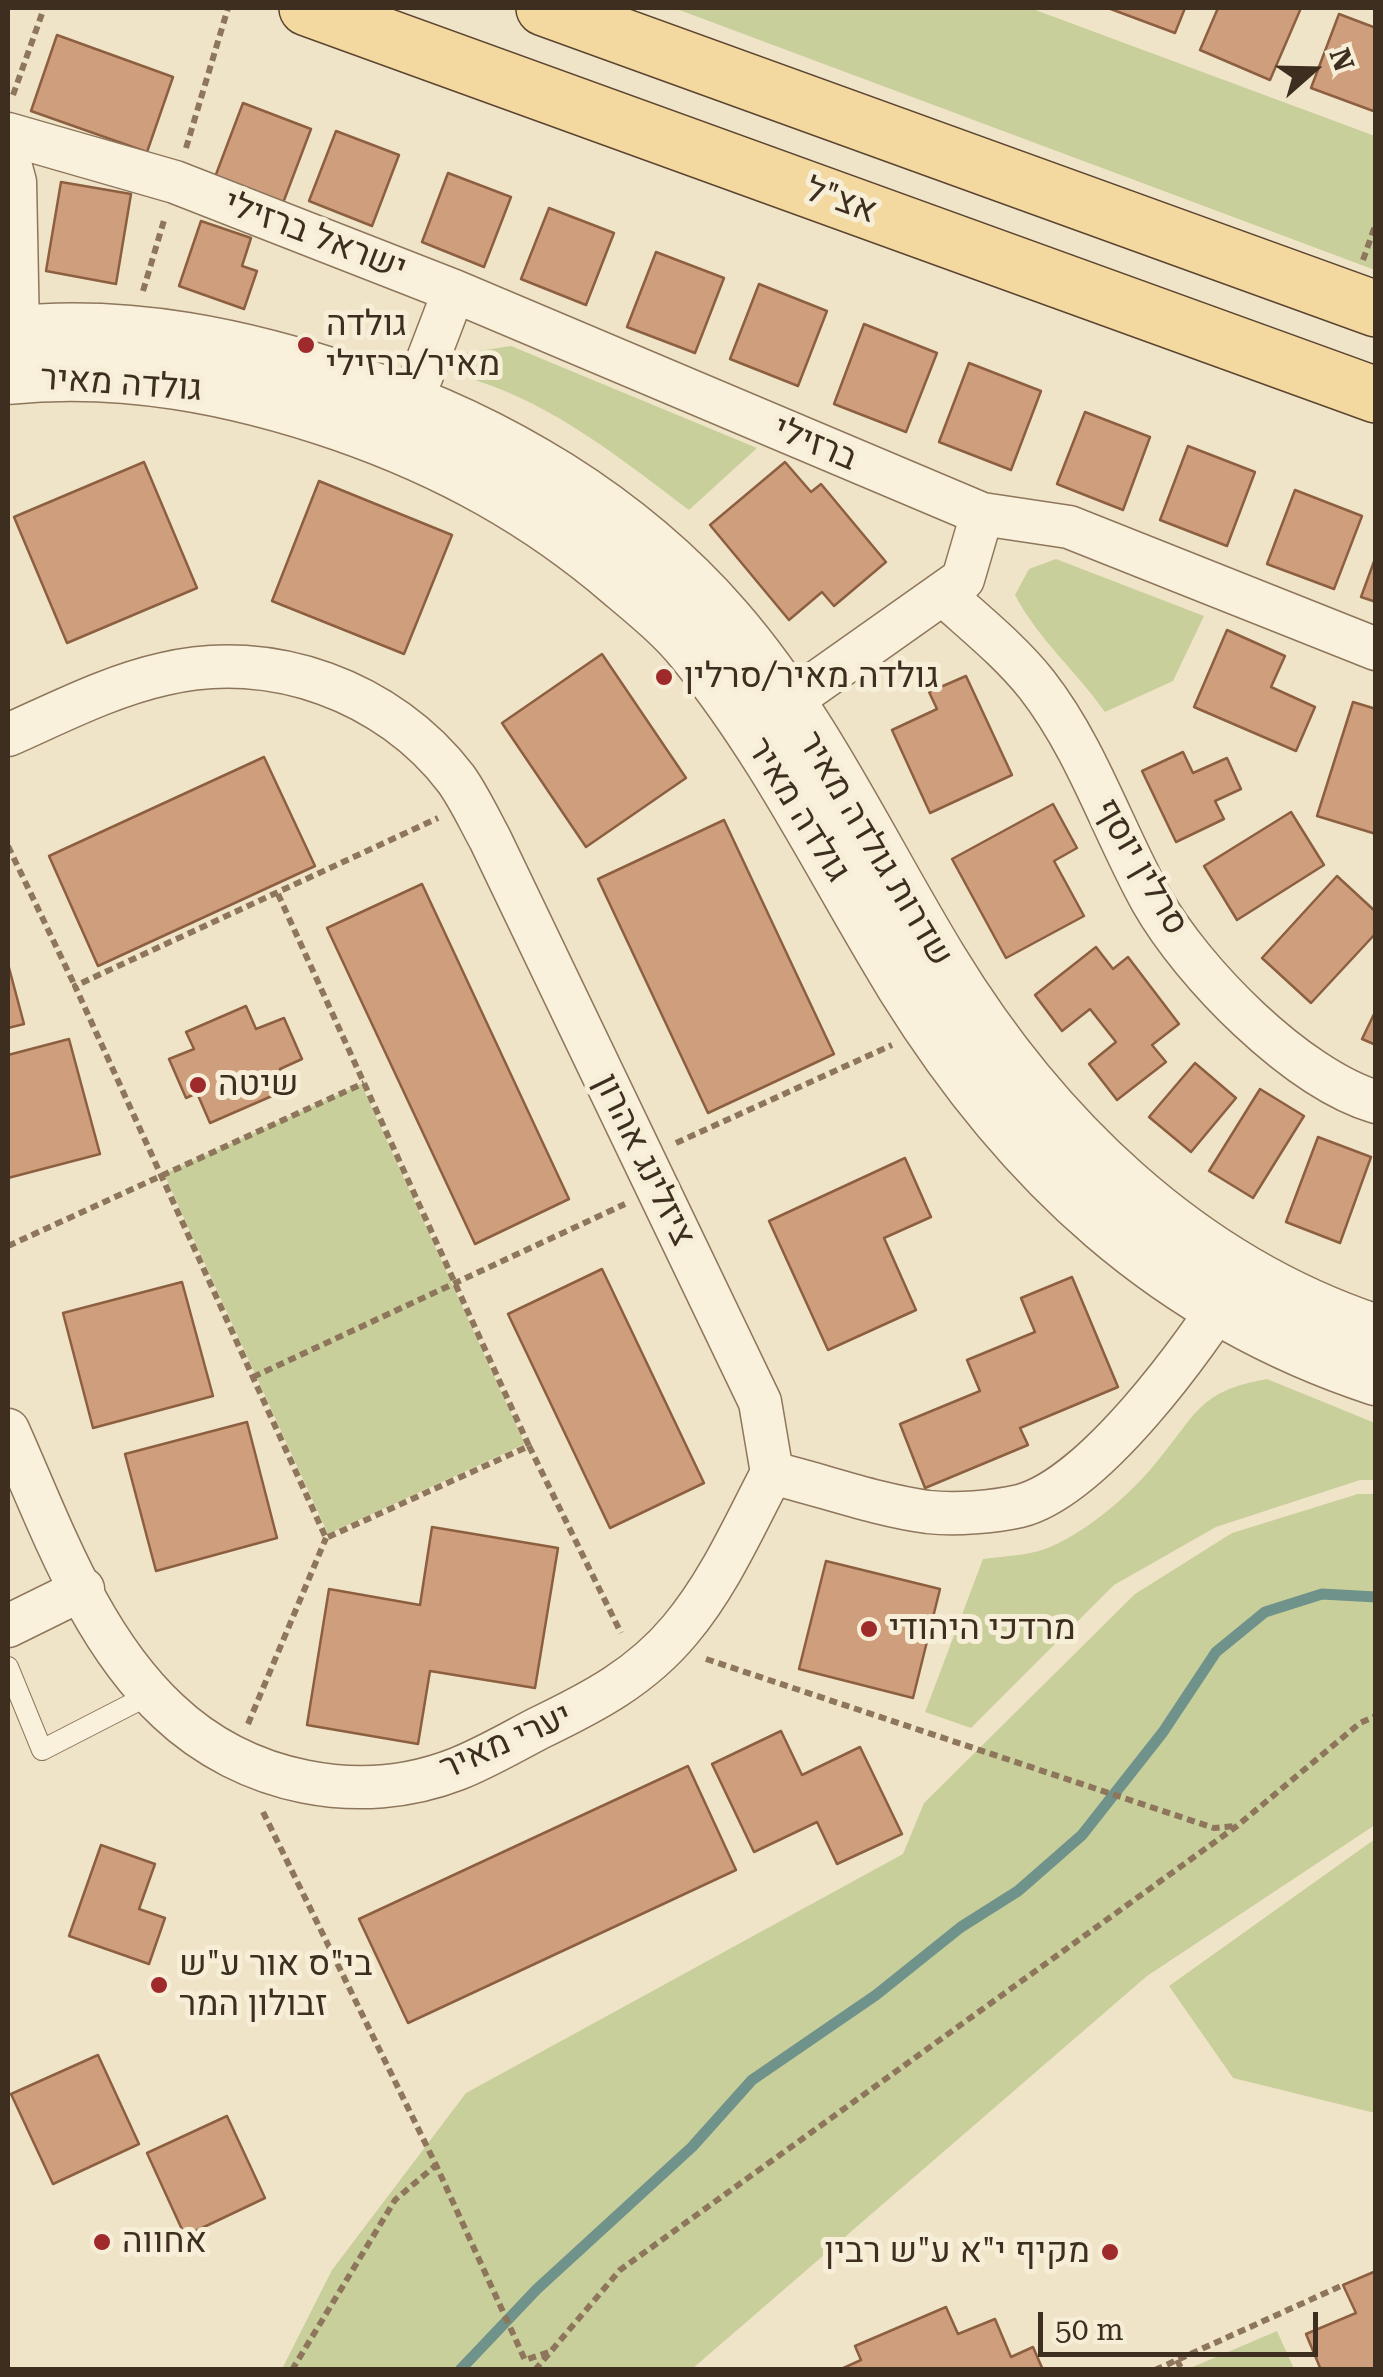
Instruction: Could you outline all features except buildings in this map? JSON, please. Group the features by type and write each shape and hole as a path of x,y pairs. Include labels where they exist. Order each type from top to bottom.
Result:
{"main road":[{"name":"אצ\"ל","path":"307,8 1376,395"},
{"path":"544,8 1376,309"}],"street":[{"name":"ישראל ברזילי","path":"8,134 175,182 454,291"},
{"path":"8,156 14,182 11,348"},
{"path":"412,402 454,291"},
{"name":"ברזילי","path":"454,291 982,514"},
{"name":"שדרות גולדה מאיר","path":"11,348 98,329 160,333 248,350 448,414 591,497 726,619 768,717 834,775 942,961 1032,1093 1231,1290 1275,1292 1376,1332"},
{"name":"גולדה מאיר","path":"11,348 96,374 155,378 306,413 430,456 564,534 768,717 796,799 931,1027 998,1123 1054,1180 1120,1238 1231,1290 1254,1332 1376,1379"},
{"path":"768,717 963,579 982,514 1068,527 1376,650"},
{"name":"סרלין יוסף","path":"944,596 1039,687 1078,752 1154,904 1217,986 1256,1026 1333,1084 1376,1102"},
{"name":"ציזלינג אהרון","path":"8,735 124,685 198,667 293,672 328,684 408,731 457,780 470,803 760,1402 772,1472"},
{"path":"772,1472 928,1512 1022,1505 1065,1480 1115,1441 1231,1290"},
{"name":"יערי מאיר","path":"8,1430 98,1622 169,1712 261,1770 357,1790 412,1782 457,1769 601,1698 653,1659 713,1584 772,1472"},
{"path":"8,1626 83,1589"}],"lane":[{"path":"8,1668 42,1750 153,1693"}],"path":[{"path":"8,110 44,8"},
{"path":"75,986 470,803"},
{"path":"8,846 326,1538"},
{"path":"278,894 529,1446 653,1659 991,1754 1214,1828 1237,1826"},
{"path":"252,1376 455,1283 651,1174 931,1027"},
{"path":"8,1246 364,1083"},
{"path":"529,1446 326,1538 235,1756 436,2165 525,2360 550,2352"},
{"path":"535,2370 620,2270 1237,1826 1360,1724 1376,1716"},
{"path":"292,2370 396,2200 436,2165"},
{"path":"1155,2370 1344,2285"},
{"path":"1177,2360 1182,2370"}],"green space":[{"path":"674,8 1030,8 1375,136 1375,270"},
{"path":"511,346 757,448 689,510 560,419 475,380 465,353"},
{"path":"1056,559 1204,616 1173,681 1105,712 1035,626 1015,595 1029,569"},
{"path":"361,1084 525,1444 328,1534 164,1174"},
{"path":"1267,1379 1375,1423 1375,1480 1360,1480 1216,1527 1114,1585 971,1728 925,1712 983,1559 1038,1551 1075,1534 1132,1489 1200,1408 1226,1391"},
{"path":"1358,1494 1375,1494 1375,1825 1147,1976 692,2369 282,2369 332,2270 466,2093 903,1854 924,1803 1135,1594 1232,1533"},
{"path":"1375,1839 1375,2113 1233,2078 1169,1986"},
{"path":"1277,2331 1294,2369 1188,2369"}],"waterway":[{"path":"460,2370 537,2289 692,2147 752,2080 876,1995 961,1927 1018,1891 1082,1835 1163,1732 1216,1652 1265,1612 1322,1594 1376,1597"}],"place":[{"name":"גולדה מאיר/ברזילי","path":"306,345"},
{"name":"גולדה מאיר/סרלין","path":"664,677"},
{"name":"שיטה","path":"198,1085"},
{"name":"מרדכי היהודי","path":"869,1629"},
{"name":"בי\"ס אור ע\"ש זבולון המר","path":"159,1985"},
{"name":"אחווה","path":"102,2242"},
{"name":"מקיף י\"א ע\"ש רבין","path":"1110,2252"}]}
